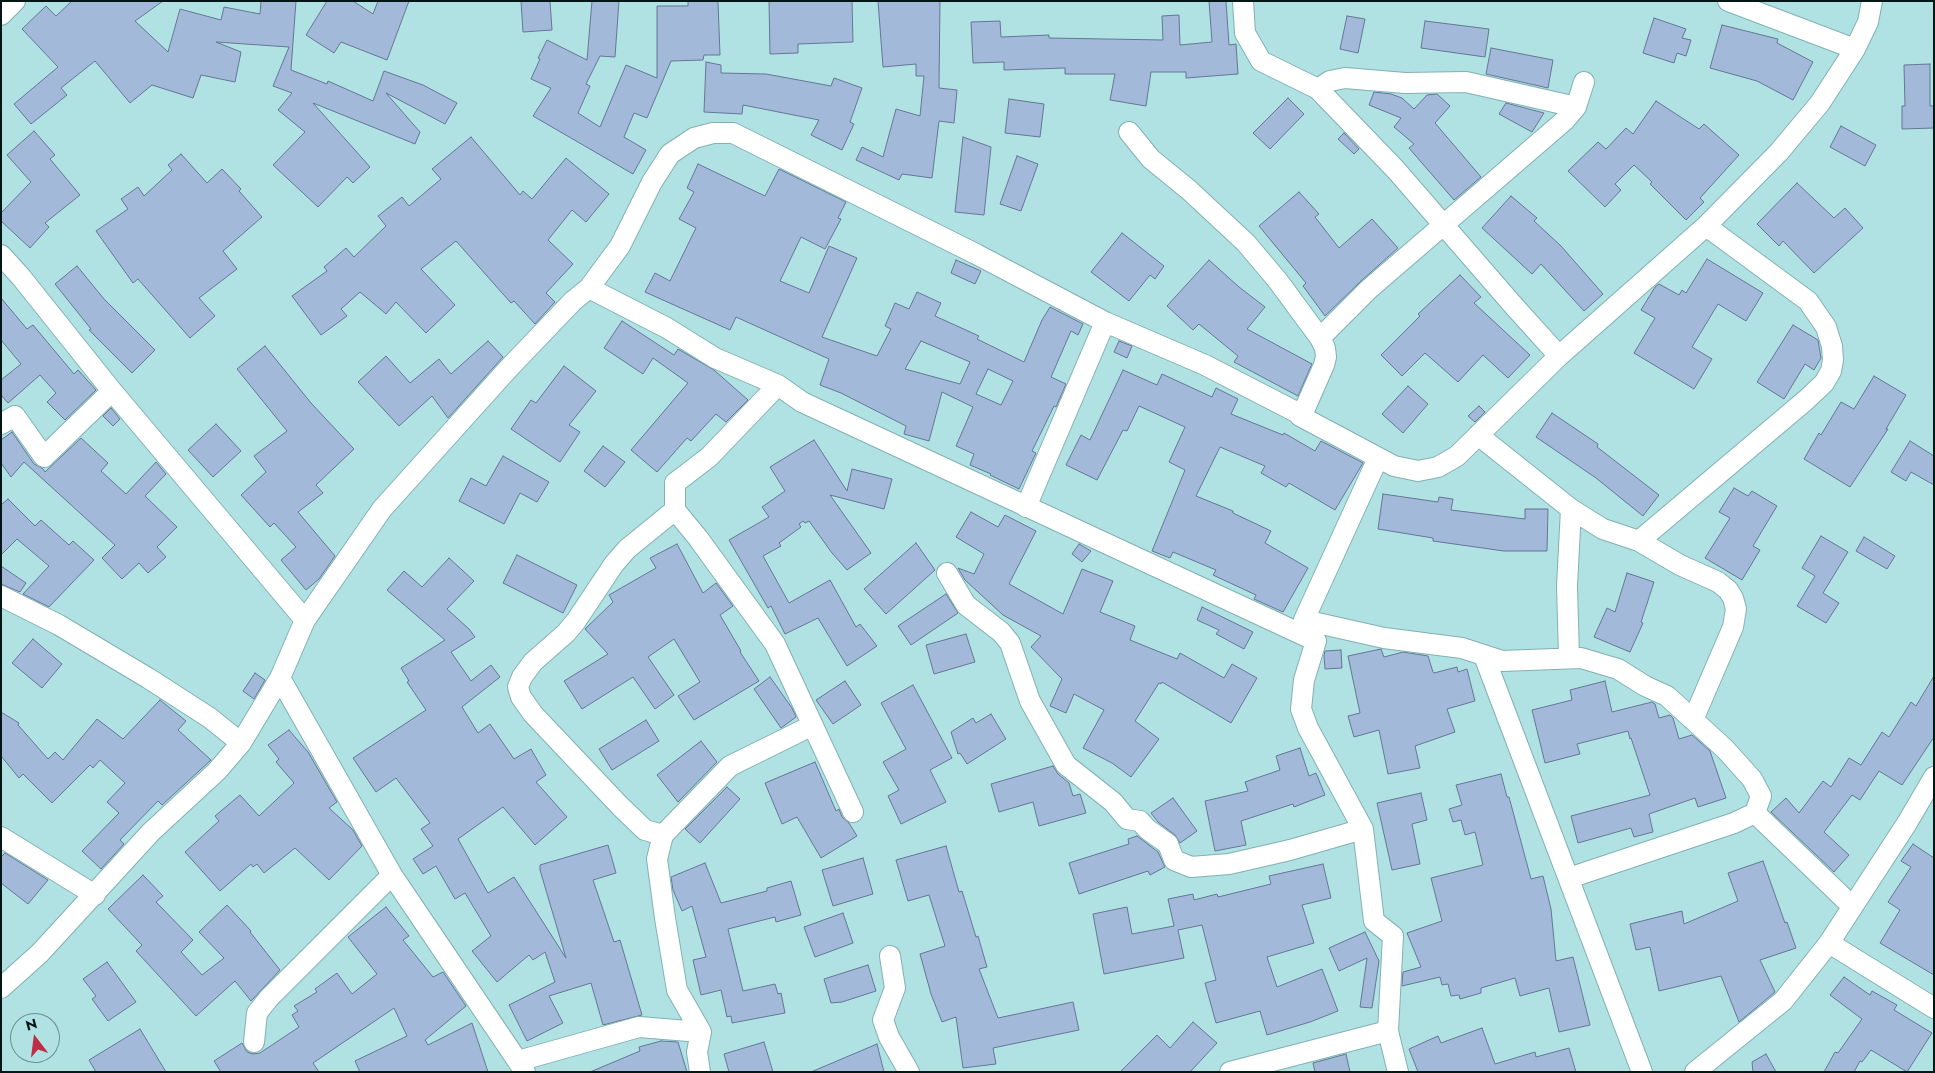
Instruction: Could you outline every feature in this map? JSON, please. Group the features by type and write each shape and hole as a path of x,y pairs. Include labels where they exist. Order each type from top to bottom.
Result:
{"street":[{"path":"1,15 15,1"},
{"path":"1243,1 1245,34 1261,61 1318,89 1396,170 1513,306 1559,356"},
{"path":"1728,1 1855,48"},
{"path":"1129,132 1151,159 1189,190 1246,243 1278,281 1320,338 1325,348 1326,357 1324,365 1300,416 1394,466 1418,471 1438,467 1456,456 1559,356 1706,226 1779,152 1820,103 1855,48 1868,22 1872,1"},
{"path":"1318,89 1330,81 1345,78 1405,83 1466,82 1576,107"},
{"path":"1320,338 1369,289 1564,121 1576,107 1584,82"},
{"path":"1,988 40,953 151,832 217,771 241,742 280,678 305,620 382,509 508,369 573,301 589,288 620,246 652,182 670,154 694,138 713,133 733,133 976,254 1105,322 1205,365 1302,414"},
{"path":"1639,541 1806,400 1824,383 1831,371 1833,360 1832,346 1826,327 1808,301 1706,226"},
{"path":"1,255 21,276 112,390 305,620"},
{"path":"589,288 666,328 715,358 778,385 802,402 1316,641"},
{"path":"1026,507 1105,322"},
{"path":"778,385 709,458 675,483 675,510 698,538 775,644 811,726 853,812"},
{"path":"1,424 14,416 44,457 112,390"},
{"path":"1478,435 1571,509 1603,529 1639,541 1680,565 1718,582 1728,590 1734,598 1736,609 1733,627 1693,720"},
{"path":"1304,620 1378,458"},
{"path":"1569,657 1567,586 1571,509"},
{"path":"663,836 645,830 620,806 533,714 521,696 518,687 522,677 533,662 566,633 576,621 614,564 628,549 675,510"},
{"path":"947,573 966,605 1000,632 1010,643 1030,701 1066,765 1113,802 1127,819 1140,821 1147,829 1168,844 1174,860 1192,867 1229,864 1290,850 1363,829"},
{"path":"1,596 59,625 148,678 210,718 241,742"},
{"path":"1304,620 1316,641 1304,680 1301,709 1308,728 1363,829 1374,921 1392,936 1388,1031 1398,1072"},
{"path":"1304,620 1384,638 1462,648 1502,661 1569,657 1581,658 1618,669 1645,686 1667,696 1725,749 1752,779 1760,796 1755,813 1734,823 1568,878"},
{"path":"1484,656 1642,1072"},
{"path":"280,678 392,875 522,1066 639,1027 701,1032"},
{"path":"700,1072 697,1052 701,1032 677,990 657,859 663,836 730,766 811,726"},
{"path":"1695,1072 1783,1001 1829,943 1907,823 1934,777"},
{"path":"1755,813 1852,906"},
{"path":"1,837 94,895"},
{"path":"254,1042 257,1013 269,998 392,875"},
{"path":"1829,943 1934,1008"},
{"path":"890,956 895,988 883,1020 889,1037 908,1072"},
{"path":"1230,1072 1388,1031"}],"building":[{"path":"72,1 163,1 135,21 168,52 180,9 221,20 224,7 260,14 261,1 296,1 291,70 327,84 328,81 373,101 384,71 423,85 457,103 445,124 386,93 420,132 415,144 313,103 370,167 353,183 347,177 318,207 273,165 305,132 278,110 292,93 273,86 289,47 216,42 241,52 235,82 201,75 193,98 152,85 130,103 95,61 61,88 67,95 31,124 14,104 58,67 22,29 46,6 56,16"},
{"path":"327,1 353,1 373,14 378,1 409,1 387,60 341,42 334,53 306,35"},
{"path":"521,1 550,1 552,30 523,32"},
{"path":"592,1 619,1 615,57 600,56 586,84 590,86 578,113 600,127 626,65 657,78 657,6 688,6 688,1 718,1 720,55 704,55 703,60 671,61 647,118 634,113 624,137 646,150 633,174 533,116 551,88 531,79 547,40 587,60"},
{"path":"769,1 852,1 853,42 798,44 798,53 770,54"},
{"path":"878,1 940,1 939,88 957,90 954,123 939,121 932,178 902,174 899,180 856,160 862,147 883,157 896,109 920,116 924,76 916,76 916,64 883,67"},
{"path":"1209,1 1226,1 1229,45 1236,44 1238,74 1186,78 1186,72 1151,72 1146,106 1110,100 1115,74 1065,74 1065,68 1004,70 1004,62 973,63 971,22 1000,21 1001,37 1049,35 1049,38 1163,40 1162,16 1179,15 1180,45 1212,42"},
{"path":"1347,16 1365,19 1358,53 1340,49"},
{"path":"1654,18 1686,29 1682,38 1691,40 1686,56 1677,53 1674,63 1643,53"},
{"path":"1425,21 1489,29 1485,57 1421,48"},
{"path":"1722,25 1778,39 1777,43 1813,62 1793,100 1757,81 1710,68"},
{"path":"1491,48 1553,60 1548,88 1486,74"},
{"path":"706,62 721,65 721,73 766,74 831,86 834,78 862,88 850,122 854,124 842,150 811,135 819,120 743,105 742,114 704,112"},
{"path":"1930,64 1930,106 1934,106 1934,128 1902,129 1902,106 1905,106 1904,65"},
{"path":"1374,92 1391,94 1402,98 1414,109 1427,95 1437,94 1450,106 1435,123 1481,177 1454,200 1409,148 1414,144 1394,127 1401,118 1369,105"},
{"path":"1288,98 1304,114 1270,149 1253,133"},
{"path":"1009,99 1044,104 1040,137 1005,133"},
{"path":"1656,101 1699,129 1704,124 1739,155 1700,198 1704,202 1686,220 1634,165 1615,184 1621,190 1605,207 1568,171 1598,142 1606,149 1626,128 1633,134"},
{"path":"1506,103 1544,113 1532,132 1499,114"},
{"path":"1841,126 1876,145 1865,166 1830,147"},
{"path":"34,131 55,155 50,159 80,195 45,223 49,227 30,248 1,221 1,213 31,182 7,155"},
{"path":"1344,133 1359,149 1354,154 1338,139"},
{"path":"471,137 520,195 523,191 532,199 566,158 609,194 586,222 572,210 548,240 573,264 546,293 555,302 535,324 514,301 511,303 456,241 421,269 455,305 426,333 396,302 386,314 360,292 341,309 347,316 321,335 292,296 327,271 324,267 346,248 354,257 386,226 378,216 402,197 409,206 441,179 432,169"},
{"path":"963,137 991,147 984,215 955,212"},
{"path":"181,154 207,183 222,169 241,189 239,191 262,217 223,251 237,269 199,298 215,316 190,338 138,279 133,283 96,231 128,209 121,199 138,187 144,196 172,170 168,165"},
{"path":"1017,156 1038,164 1021,211 1000,204"},
{"path":"698,164 765,196 779,169 846,202 838,218 841,219 825,249 801,237 780,281 809,293 829,246 857,258 822,337 877,356 891,329 885,326 895,303 909,309 917,292 941,303 935,316 979,336 977,339 1024,362 1042,320 1050,307 1083,324 1078,335 1071,331 1051,377 1066,384 1032,451 1036,453 1019,489 970,465 974,454 956,446 973,407 942,392 929,441 904,434 906,426 841,393 820,385 829,359 736,317 730,330 645,292 655,273 670,281 696,228 679,219 694,192 687,188","holes":["921,341 970,362 960,384 905,369","988,369 1013,381 1001,405 976,394"]},
{"path":"1797,183 1834,218 1845,208 1863,228 1814,273 1783,241 1779,246 1757,224"},
{"path":"1299,192 1319,214 1315,217 1339,248 1372,219 1398,248 1325,316 1303,286 1306,283 1259,226"},
{"path":"1511,196 1537,218 1534,221 1561,246 1603,294 1584,311 1541,264 1532,274 1482,228"},
{"path":"1122,233 1164,266 1155,279 1150,275 1129,301 1091,272"},
{"path":"1707,259 1763,293 1746,321 1718,304 1692,347 1712,359 1694,389 1634,353 1655,318 1641,310 1655,287 1659,284 1679,295 1682,290 1686,293"},
{"path":"956,260 981,271 975,284 951,273"},
{"path":"1209,260 1265,307 1247,329 1312,364 1298,396 1234,362 1238,356 1199,324 1193,330 1167,306"},
{"path":"77,266 104,299 155,350 132,373 89,330 91,329 55,284"},
{"path":"1460,275 1481,297 1474,303 1530,355 1508,378 1483,355 1458,382 1425,353 1402,376 1381,355 1420,316 1418,314"},
{"path":"1,298 27,329 33,325 74,374 78,370 96,390 65,420 47,402 56,393 40,375 8,403 1,395 1,380 21,364 1,340"},
{"path":"622,321 674,355 678,349 714,370 748,400 726,422 716,414 691,441 687,438 657,472 631,450 688,383 653,358 643,374 604,348"},
{"path":"1793,325 1818,340 1821,358 1814,370 1805,364 1784,399 1757,382"},
{"path":"488,341 503,357 448,418 432,396 399,426 358,382 386,356 410,383 439,359 451,374"},
{"path":"1119,341 1132,346 1127,358 1114,352"},
{"path":"265,346 311,403 354,449 316,485 323,493 298,512 335,556 319,579 306,590 281,560 296,547 274,523 270,527 241,495 266,472 254,456 287,431 237,369"},
{"path":"564,366 596,391 569,425 580,432 560,462 511,429 531,400 536,403"},
{"path":"1123,370 1157,385 1162,374 1212,397 1216,388 1238,399 1231,414 1283,435 1284,433 1315,451 1321,441 1363,463 1335,510 1289,483 1286,487 1261,473 1265,466 1220,447 1196,496 1233,511 1233,513 1271,531 1265,543 1308,568 1283,612 1254,599 1256,595 1213,575 1216,570 1173,552 1170,558 1152,551 1185,470 1169,462 1185,427 1139,406 1127,431 1123,430 1097,480 1066,465 1081,435 1090,440"},
{"path":"1874,376 1906,395 1886,429 1888,429 1850,487 1804,459 1819,433 1821,435 1841,402 1854,409"},
{"path":"1408,386 1428,404 1403,433 1382,414"},
{"path":"1479,406 1485,412 1475,422 1468,416"},
{"path":"111,408 120,419 113,426 103,416"},
{"path":"1552,413 1598,444 1597,447 1659,495 1643,516 1596,478 1536,437"},
{"path":"216,424 241,451 213,477 188,450"},
{"path":"12,432 34,464 45,472 81,438 108,463 101,471 126,494 156,462 166,474 145,496 177,527 157,547 166,557 148,573 139,563 122,579 102,558 115,545 24,462 11,477 1,463 1,440"},
{"path":"814,440 847,491 852,469 892,479 884,509 830,495 871,553 847,570 809,521 805,523 803,521 799,524 801,527 779,543 781,546 763,556 789,603 830,580 856,627 860,624 877,646 847,666 818,618 785,634 771,606 768,608 729,540 769,517 762,507 785,491 770,467"},
{"path":"1910,441 1934,456 1934,485 1911,472 1906,481 1891,472"},
{"path":"603,446 625,462 605,487 584,471"},
{"path":"503,456 549,482 537,502 520,493 504,524 459,501 471,478 486,486"},
{"path":"1734,488 1748,496 1752,491 1777,506 1753,546 1760,550 1742,580 1705,558 1730,518 1719,512"},
{"path":"1383,494 1438,502 1439,497 1453,499 1451,510 1525,519 1525,509 1548,509 1547,551 1504,551 1433,541 1433,538 1378,529"},
{"path":"8,499 35,526 41,520 69,545 73,541 94,560 49,607 23,594 49,566 17,539 1,555 1,505"},
{"path":"971,512 998,527 1005,515 1036,531 1009,584 1063,614 1082,569 1113,581 1100,612 1135,626 1130,640 1177,659 1180,653 1224,678 1232,664 1257,678 1231,723 1162,682 1161,684 1159,683 1135,721 1159,739 1131,777 1112,763 1083,748 1104,710 1074,694 1066,713 1050,706 1062,679 1031,647 1041,636 1003,615 965,580 958,568 974,574 984,554 956,537"},
{"path":"1821,536 1848,552 1823,593 1839,603 1826,623 1797,606 1815,576 1802,568"},
{"path":"1864,537 1895,556 1887,569 1856,551"},
{"path":"916,543 935,570 886,614 864,589"},
{"path":"677,544 703,593 716,583 733,606 720,615 740,652 759,681 694,720 678,696 700,682 674,639 648,657 674,695 655,709 633,677 582,709 564,681 608,654 585,629 613,602 609,595 656,568 650,558"},
{"path":"1079,544 1091,551 1082,562 1072,554"},
{"path":"517,555 577,585 563,613 503,583"},
{"path":"449,558 474,581 447,609 475,637 451,652 471,681 491,665 500,677 462,707 478,733 490,724 514,759 531,749 546,775 536,782 567,817 535,845 503,807 458,839 488,893 514,877 566,958 540,865 608,845 616,873 593,880 614,942 620,940 642,1015 603,1025 591,983 549,996 563,1023 527,1041 509,1005 555,982 545,952 533,960 529,955 497,982 472,951 491,936 465,893 455,899 436,866 423,874 413,859 433,846 421,829 430,823 396,778 376,792 353,758 426,710 407,682 409,681 401,668 445,640 387,590 404,571 422,587"},
{"path":"1,566 26,583 20,592 1,584"},
{"path":"1627,573 1654,582 1641,622 1643,623 1630,652 1594,637 1607,608 1615,612"},
{"path":"946,594 958,613 911,645 898,626"},
{"path":"1202,607 1253,632 1244,649 1216,634 1219,630 1197,620"},
{"path":"966,634 975,662 934,674 926,645"},
{"path":"33,639 62,664 42,688 12,663"},
{"path":"1381,649 1384,657 1403,652 1428,656 1434,673 1457,667 1458,672 1467,669 1475,701 1447,709 1455,732 1415,746 1420,768 1388,774 1379,730 1354,737 1348,716 1360,713 1348,656"},
{"path":"1341,650 1342,668 1325,669 1325,651"},
{"path":"255,673 265,680 254,699 243,691"},
{"path":"1934,676 1934,737 1902,785 1879,771 1860,800 1852,795 1824,832 1849,855 1834,872 1771,812 1786,798 1799,813 1823,781 1831,787 1849,758 1861,765 1882,732 1889,737 1911,702 1916,706"},
{"path":"770,677 792,708 796,717 781,728 754,689"},
{"path":"845,681 861,705 833,724 816,700"},
{"path":"1605,681 1612,712 1652,702 1655,704 1659,718 1670,715 1673,718 1679,739 1692,735 1710,751 1726,798 1698,807 1695,798 1649,814 1653,832 1634,837 1631,828 1578,843 1571,816 1650,795 1631,738 1628,731 1577,744 1580,754 1545,763 1532,710 1572,700 1570,690"},
{"path":"913,685 952,758 930,770 946,802 901,824 888,796 899,790 883,762 906,749 881,703"},
{"path":"160,700 186,721 178,730 211,760 162,805 158,801 120,840 124,844 101,869 82,851 119,813 107,802 125,783 100,760 93,768 90,765 52,803 23,774 19,778 1,756 1,712 19,723 18,725 48,759 55,752 63,760 97,719 123,739"},
{"path":"991,714 1006,739 967,764 960,753 958,754 951,732 973,718 976,723"},
{"path":"646,720 659,741 612,770 599,749"},
{"path":"289,730 308,752 337,802 329,808 353,830 362,846 329,880 295,848 264,873 257,864 253,867 251,864 220,891 185,852 219,821 215,816 240,795 259,816 294,783 276,762 279,759 268,745"},
{"path":"701,741 717,762 678,802 657,775"},
{"path":"1300,748 1309,776 1316,773 1325,795 1294,807 1293,804 1241,821 1246,845 1215,851 1205,801 1248,791 1245,782 1280,770 1276,756"},
{"path":"815,762 836,811 839,809 842,817 849,823 857,836 821,858 797,817 782,824 765,783"},
{"path":"1053,766 1058,774 1069,783 1073,796 1080,794 1086,813 1039,826 1033,802 999,812 991,784"},
{"path":"1501,774 1531,879 1543,876 1551,909 1556,961 1573,957 1590,1025 1559,1032 1549,988 1520,996 1515,978 1481,988 1481,993 1460,999 1459,995 1451,996 1448,984 1442,985 1440,977 1402,986 1403,972 1421,967 1407,933 1442,921 1431,878 1483,865 1475,832 1465,835 1461,820 1453,822 1449,809 1462,805 1456,785"},
{"path":"727,787 740,799 700,843 685,829"},
{"path":"1421,793 1427,820 1412,824 1420,864 1392,870 1377,803"},
{"path":"1173,798 1197,831 1180,843 1175,835 1158,822 1151,813"},
{"path":"1137,836 1158,852 1165,867 1150,875 1148,871 1079,894 1069,863 1129,844 1128,839"},
{"path":"1913,844 1934,858 1934,975 1880,943 1900,910 1888,902 1911,867 1901,861"},
{"path":"946,846 959,892 962,891 976,937 978,936 987,967 979,969 998,1018 1073,1002 1079,1030 993,1048 996,1064 963,1068 956,1017 942,1022 931,994 920,954 945,946 929,895 908,901 896,860"},
{"path":"5,853 48,880 28,904 1,883 1,857"},
{"path":"863,858 873,894 833,906 822,870"},
{"path":"1763,861 1796,948 1760,960 1775,992 1739,1022 1721,976 1659,991 1650,947 1636,950 1630,924 1682,911 1684,924 1738,901 1728,873"},
{"path":"705,863 721,903 767,891 767,888 791,881 801,915 776,922 775,917 728,929 743,991 775,984 778,994 781,993 785,1013 732,1023 731,1016 727,1017 721,990 701,995 693,960 706,957 692,906 682,911 673,890 671,877"},
{"path":"1323,864 1331,898 1302,905 1314,943 1267,957 1277,987 1322,969 1338,1011 1267,1035 1260,1011 1216,1023 1205,983 1216,980 1202,925 1178,930 1184,958 1104,974 1093,914 1127,907 1132,934 1174,926 1168,899 1193,894 1194,900 1217,894 1218,897 1271,884 1269,876"},
{"path":"143,875 163,896 156,902 193,940 181,952 202,975 224,958 199,932 227,905 251,931 280,970 251,1001 235,981 196,1016 136,951 142,945 108,909"},
{"path":"386,907 409,936 403,940 433,977 443,972 466,1006 425,1040 428,1045 472,1023 488,1072 360,1072 355,1061 407,1036 394,1008 313,1063 319,1072 221,1072 214,1061 242,1043 247,1052 253,1054 260,1053 299,1027 292,1015 298,1011 294,1006 317,992 315,989 337,973 352,994 377,974 348,937"},
{"path":"843,913 853,943 815,957 804,927"},
{"path":"1365,932 1379,961 1372,1008 1360,1007 1367,958 1339,971 1329,948"},
{"path":"107,962 136,1002 108,1021 92,999 96,996 83,979"},
{"path":"868,965 876,991 842,1002 831,1003 824,979"},
{"path":"1844,977 1870,995 1872,991 1897,1005 1894,1010 1932,1033 1907,1072 1871,1050 1862,1062 1860,1061 1854,1072 1824,1072 1835,1052 1838,1053 1862,1019 1830,995"},
{"path":"1193,1022 1217,1043 1190,1072 1120,1072 1157,1035 1170,1048"},
{"path":"1482,1028 1495,1064 1535,1052 1536,1057 1569,1048 1576,1072 1418,1072 1409,1049 1438,1036 1441,1043"},
{"path":"140,1029 166,1072 96,1072 89,1060"},
{"path":"661,1041 678,1042 687,1072 590,1072 640,1051 639,1047"},
{"path":"764,1042 773,1072 729,1072 724,1054"},
{"path":"877,1044 884,1072 811,1072"},
{"path":"1346,1054 1350,1072 1315,1072 1313,1063"},
{"path":"1766,1054 1776,1072 1753,1072 1752,1062"}]}
